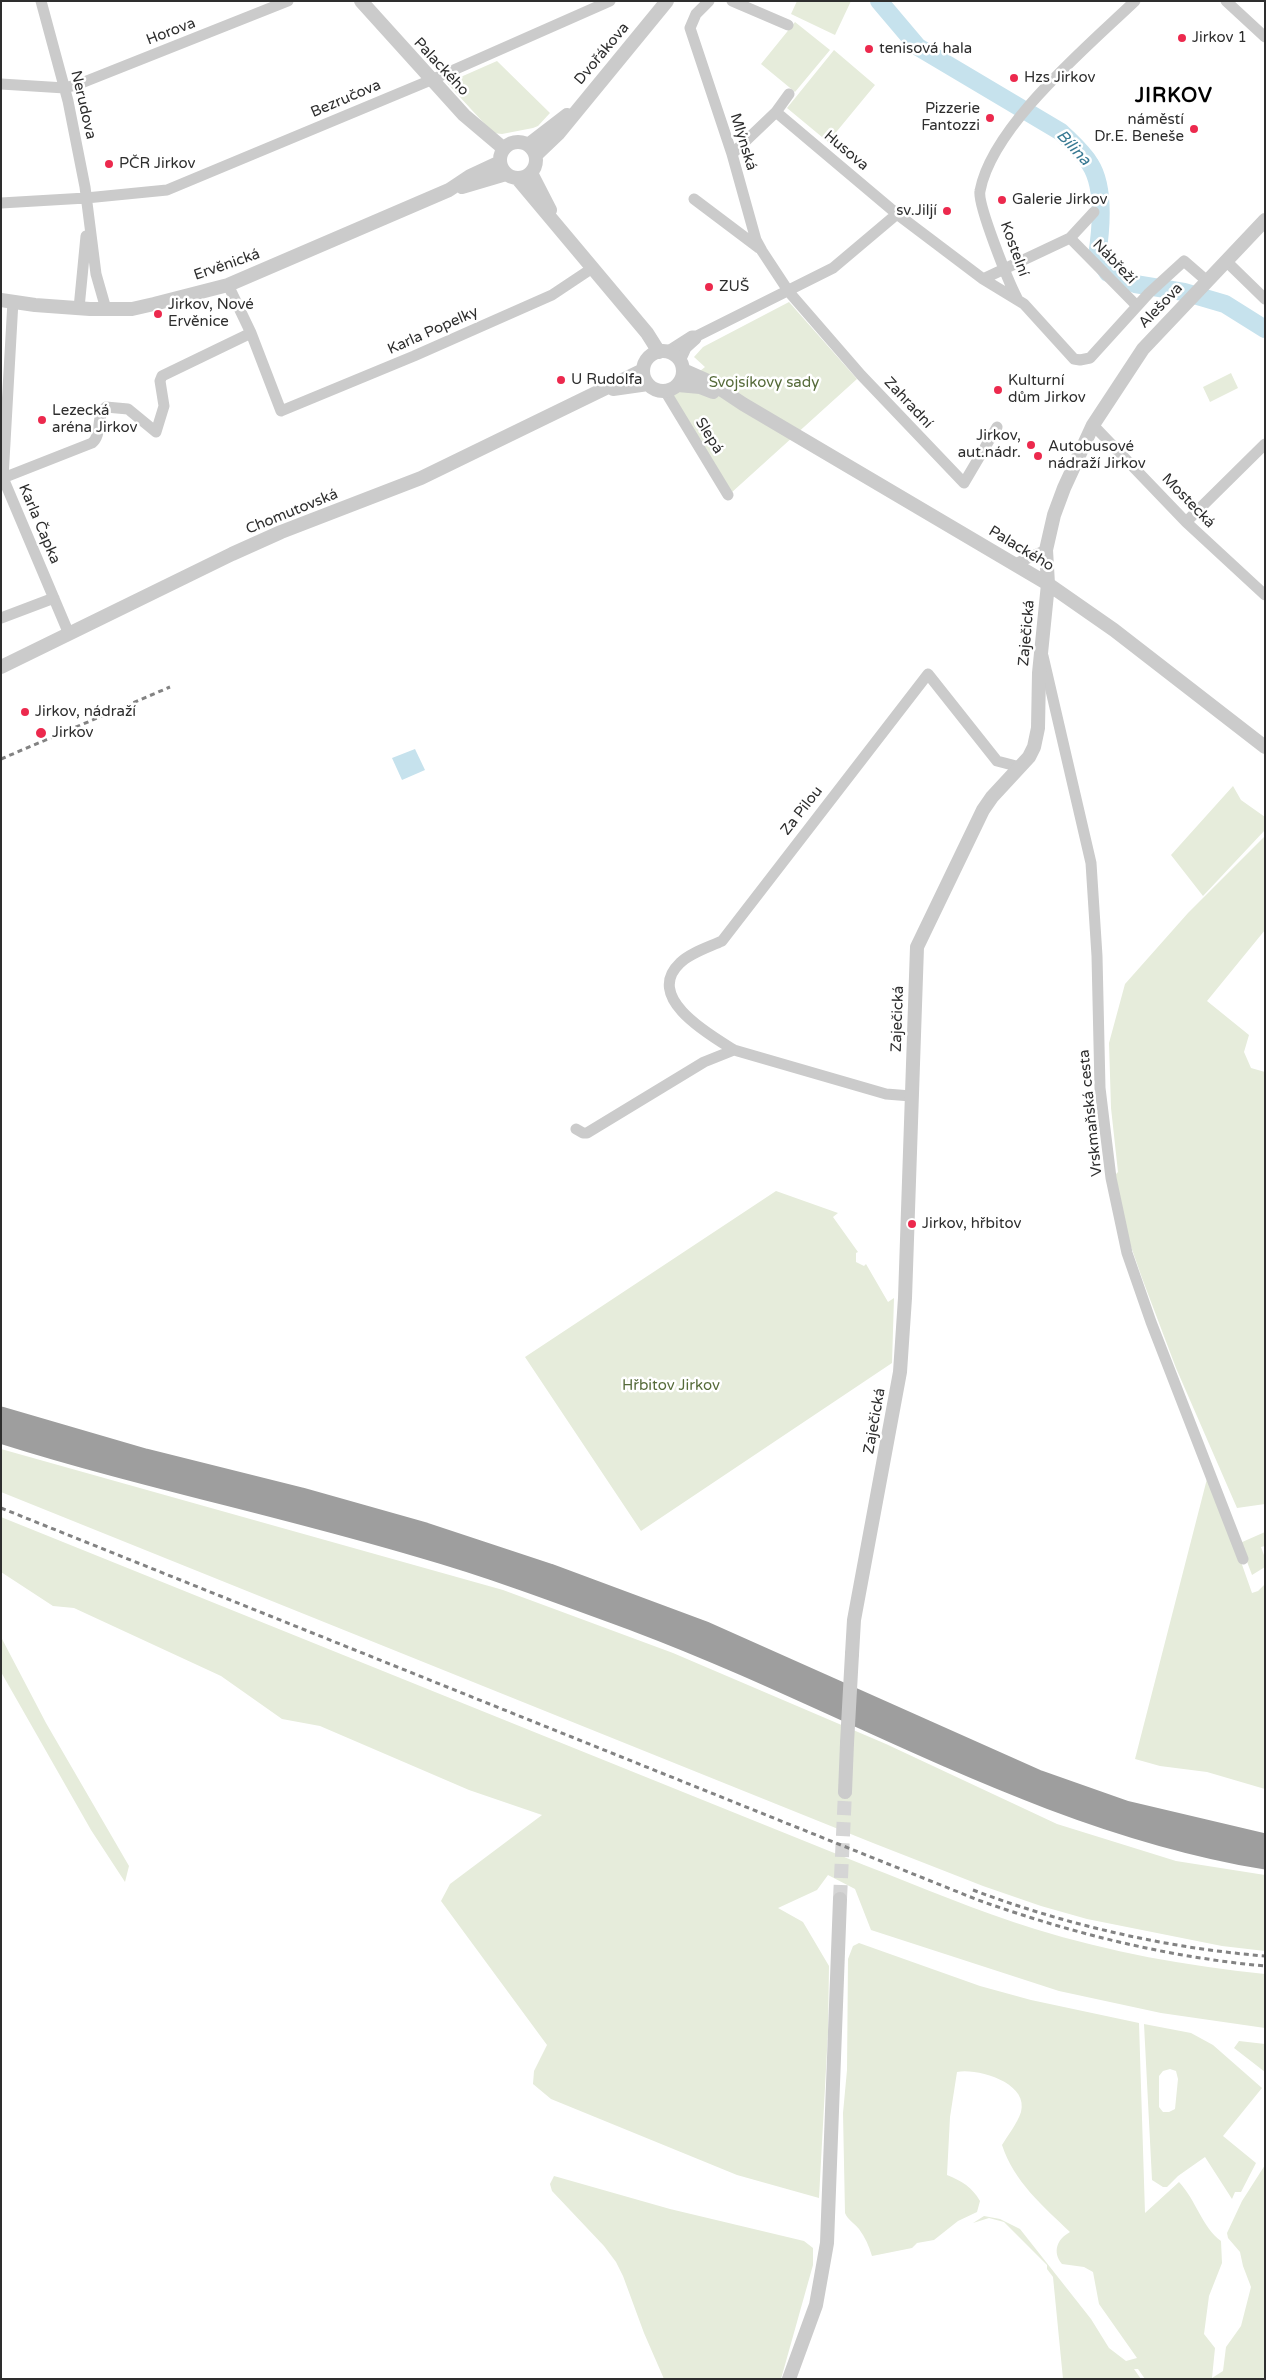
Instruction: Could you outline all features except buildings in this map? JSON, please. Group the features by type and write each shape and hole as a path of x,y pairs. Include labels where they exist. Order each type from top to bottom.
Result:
{"highway":[{"path":"1,1411 58,1435"},
{"path":"1,1416 58,1435 301,1497 425,1532 549,1573 705,1631 1038,1779 1125,1810 1265,1843"},
{"path":"1,1434 125,1470 422,1548 544,1588 700,1647 1032,1795 1120,1826 1212,1850 1265,1860"}],"street":[{"name":"Nerudova","path":"41,1 65,88 86,198 96,274 106,309"},
{"name":"Horova","path":"65,88 288,1"},
{"name":"Palackého","path":"361,1 470,122 504,148"},
{"name":"Bezručova","path":"1,202 86,198 167,190 431,80 610,1"},
{"name":"Dvořákova","path":"532,150 558,134 667,1"},
{"name":"Mlýnská","path":"709,1 696,14 690,28 732,154 756,240 789,292"},
{"path":"732,1 788,24"},
{"path":"1226,1 1265,37"},
{"name":"Kostelní","path":"1132,4 1023,111 996,147 979,192 1003,270 1017,298 1074,359 1090,358 1137,306"},
{"path":"1,84 65,88"},
{"path":"732,154 776,112 789,94"},
{"name":"Husova","path":"776,112 897,214"},
{"path":"531,173 536,164 532,150 518,141 504,148 508,171 559,226 591,269 663,352 681,366"},
{"path":"508,171 531,173"},
{"name":"Ervěnická","path":"7,300 35,305 79,308 132,308 228,285 449,190 508,171"},
{"path":"531,173 559,226"},
{"path":"694,200 762,251"},
{"name":"Nábřeží","path":"984,279 1070,238 1094,212"},
{"name":"Kostelní","path":"897,214 984,279 1017,298"},
{"name":"Chomutovská","path":"1,667 281,532 421,478 597,391 645,365 652,355 663,352 692,336 697,336 789,292 833,268 897,214"},
{"name":"Nerudova","path":"79,308 87,217"},
{"name":"Alešova","path":"1093,424 1143,349 1265,220"},
{"name":"Nábřeží","path":"1070,238 1137,306"},
{"path":"1226,261 1265,299"},
{"path":"1137,306 1184,262 1207,281"},
{"name":"Karla Popelky","path":"251,333 281,411 414,356 552,295 591,269"},
{"path":"3,473 92,443 97,437 101,412 106,407 128,409 156,432 164,406 160,381 162,376 251,333 228,285"},
{"name":"Zahradní","path":"789,292 861,375 964,483 996,427"},
{"path":"616,299 640,337 646,352 645,365 648,384 659,391 672,388"},
{"name":"Karla Čapka","path":"7,300 3,473 69,634"},
{"name":"Chomutovská","path":"672,388 681,366 683,352 697,336"},
{"name":"Palackého","path":"681,366 1048,584 1114,630 1265,747"},
{"name":"Chomutovská","path":"597,391 648,384"},
{"name":"Palackého","path":"672,388 700,387 743,404"},
{"name":"Slepá","path":"672,388 728,495"},
{"name":"Mostecká","path":"1093,424 1186,522 1265,595"},
{"name":"Zaječická","path":"845,1792 854,1620 900,1372 905,1298 917,947 983,810 992,797 1020,767 1034,747 1038,728 1041,647 1048,584 1046,550 1054,514 1093,424"},
{"path":"1186,522 1265,444"},
{"path":"1015,564 1046,550"},
{"path":"1,618 54,598"},
{"name":"Vrskmaňská cesta","path":"1041,647 1091,863 1100,1088 1112,1178 1127,1254 1151,1322 1243,1560"},
{"name":"Za Pilou","path":"734,1050 714,1038 673,1002 668,987 674,969 682,961 722,941 928,674 997,761 1020,767"},
{"path":"576,1129 583,1133 587,1132 704,1062 734,1050 886,1094 911,1096"},
{"path":"789,2379 816,2305 827,2243 840,1900"}],"green space":[{"path":"797,1 851,1 835,35 791,14"},
{"path":"795,22 830,50 795,92 761,64"},
{"path":"834,50 875,85 828,142 787,108"},
{"path":"497,61 550,113 538,126 502,134 493,133 447,83"},
{"name":"Svojsíkovy sady","path":"789,302 857,379 731,493 670,395 705,367 694,357 703,347"},
{"path":"1231,373 1238,388 1210,402 1203,387"},
{"path":"1233,786 1241,800 1265,817 1265,830 1203,896 1171,855"},
{"path":"1265,836 1265,930 1207,1001 1249,1035 1244,1052 1251,1068 1265,1072 1265,1504 1237,1508 1176,1368 1129,1241 1113,1177 1118,1172 1111,1108 1109,1043 1125,984 1188,913"},
{"name":"Hřbitov Jirkov","path":"776,1191 838,1213 833,1217 858,1252 856,1253 856,1262 864,1266 866,1264 888,1302 894,1298 892,1363 641,1531 525,1357"},
{"path":"1,1449 503,1590 673,1653 886,1744 1057,1824 1176,1861 1265,1875 1265,1951 1222,1946 1087,1919 1041,1906 983,1886 873,1843 1,1492"},
{"path":"1209,1471 1252,1593 1258,1591 1265,1584 1265,1789 1207,1772 1160,1766 1135,1759"},
{"path":"1,1517 864,1865 992,1914 1091,1945 1207,1967 1265,1974 1265,2028 1161,2013 1059,1991 871,1930 855,1889 828,1875 817,1890 778,1908 803,1922 829,1966 828,2032 819,2198 737,2175 551,2099 533,2084 534,2071 547,2045 441,1901 450,1884 542,1815 469,1790 320,1726 282,1719 221,1676 74,1608 53,1606 1,1572"},
{"path":"1265,1532 1265,1546 1261,1547 1265,1558 1265,1567 1252,1575 1240,1543"},
{"path":"1,1637 46,1723 129,1866 125,1882 91,1830 1,1672"},
{"path":"859,1943 980,1986 1031,2000 1139,2023 1145,2213 1179,2182 1204,2221 1221,2241 1222,2263 1209,2296 1204,2334 1215,2348 1212,2378 1223,2371 1226,2347 1241,2326 1251,2287 1240,2252 1228,2238 1227,2233 1242,2201 1265,2165 1265,2379 1145,2379 1138,2369 1134,2369 1141,2379 1063,2379 1053,2277 1047,2269 1047,2265 1004,2222 989,2218 973,2223 984,2216 1000,2219 1020,2229 1091,2319 1109,2348 1126,2361 1137,2358 1099,2304 1093,2272 1084,2267 1062,2264 1059,2259 1057,2246 1062,2238 1070,2232 1030,2193 1014,2171 1002,2145 1021,2112 1021,2102 1017,2093 1010,2086 989,2075 977,2072 957,2072 950,2117 947,2175 962,2182 974,2192 980,2201 977,2212 958,2221 934,2240 917,2243 912,2248 872,2256 863,2235 845,2213 843,2113 847,2070 848,1959 853,1946"},
{"path":"1144,2024 1191,2033 1213,2045 1262,2088 1223,2136 1256,2163 1241,2192 1235,2192 1232,2199 1205,2157 1178,2176 1167,2187 1163,2187 1152,2180","holes":["1170,2069 1176,2071 1178,2079 1175,2109 1163,2112 1159,2107 1159,2076 1163,2071"]},
{"path":"1239,2041 1265,2044 1265,2072 1234,2048"},
{"path":"554,2176 670,2209 804,2241 813,2248 813,2265 781,2379 664,2379 616,2262 604,2246 552,2191 550,2184"}],"water":[{"path":"415,749 425,770 402,780 392,758"}],"waterway":[{"name":"Bílina","path":"879,1 918,47 1061,132 1084,155 1095,173 1098,184 1101,209 1097,256 1108,273 1135,284 1184,292 1225,304 1265,329"}],"tunnel":[{"path":"840,1899 845,1792"}],"railway":[{"path":"1,759 170,687"},
{"path":"1,1508 978,1900 1048,1923 1119,1942 1191,1957 1265,1966"},
{"path":"973,1890 1044,1914 1117,1933 1191,1947 1265,1956"}],"place":[{"name":"Jirkov 1","path":"1182,38"},
{"name":"tenisová hala","path":"869,49"},
{"name":"Hzs Jirkov","path":"1014,78"},
{"name":"Pizzerie Fantozzi","path":"990,118"},
{"name":"náměstí Dr.E. Beneše","path":"1194,129"},
{"name":"PČR Jirkov","path":"109,164"},
{"name":"Galerie Jirkov","path":"1002,200"},
{"name":"sv.Jiljí","path":"947,211"},
{"name":"ZUŠ","path":"709,287"},
{"name":"Jirkov, Nové Ervěnice","path":"158,314"},
{"name":"U Rudolfa","path":"561,380"},
{"name":"Kulturní dům Jirkov","path":"998,390"},
{"name":"Lezecká aréna Jirkov","path":"42,420"},
{"name":"Jirkov, aut.nádr.","path":"1031,445"},
{"name":"Autobusové nádraží Jirkov","path":"1038,456"},
{"name":"Jirkov, nádraží","path":"25,712"},
{"name":"Jirkov","path":"41,733"},
{"name":"Jirkov, hřbitov","path":"912,1224"}],"district":[{"name":"JIRKOV","path":"1174,97"}]}
